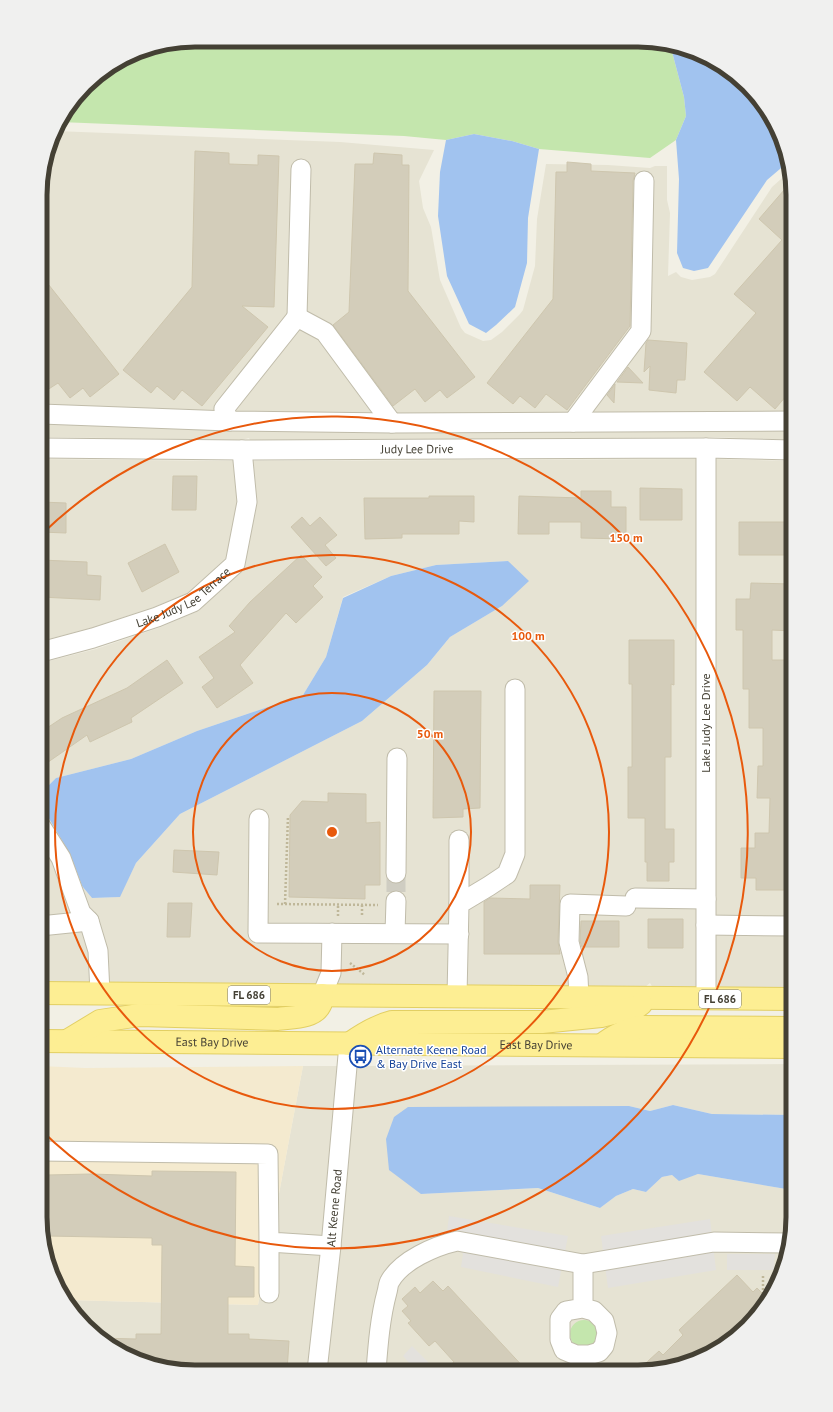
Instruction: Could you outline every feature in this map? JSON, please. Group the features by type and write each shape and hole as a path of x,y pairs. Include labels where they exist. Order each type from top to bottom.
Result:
{"main road":[{"name":"FL 686","path":"47,992 786,999"},
{"path":"67,1041 100,1021 124,1017 296,1017 309,1014 317,1009 321,1004 322,995"},
{"path":"349,1044 370,1030 392,1022 542,1022 564,1020 601,1016 620,1012 637,1007 648,998"},
{"path":"601,1046 610,1038 622,1032 640,1027 786,1028"},
{"name":"East Bay Drive","path":"47,1041 786,1047"}],"street":[{"path":"229,421 224,410 297,317 301,169"},
{"path":"573,422 642,331 644,181"},
{"path":"297,317 325,332 392,423"},
{"path":"47,414 229,421 392,423 786,421"},
{"name":"Judy Lee Drive","path":"47,448 242,450 706,448 786,450"},
{"name":"Lake Judy Lee Drive","path":"706,448 706,999"},
{"name":"Lake Judy Lee Terrace","path":"47,650 108,634 158,617 193,602 235,564 247,502 242,450"},
{"path":"459,904 507,874 515,854 515,689"},
{"path":"396,874 397,758"},
{"path":"259,819 258,933 459,934"},
{"path":"47,836 61,858 81,913 89,921 98,951 100,993"},
{"path":"458,996 459,840"},
{"path":"579,998 578,977 569,942 570,904 706,899"},
{"path":"390,903 395,933"},
{"path":"47,925 89,921"},
{"path":"706,924 786,926"},
{"path":"322,995 331,973 332,933"},
{"name":"Alt Keene Road","path":"318,1365 331,1246 349,1044"},
{"path":"47,1151 268,1154 269,1293"},
{"path":"377,1365 384,1301 390,1281 403,1265 421,1254 449,1243 457,1241 583,1264 714,1242 784,1243"},
{"path":"269,1242 331,1246"},
{"path":"583,1264 583,1308"}],"path":[{"path":"285,904 288,816"},
{"path":"273,904 390,903"},
{"path":"348,962 366,975"},
{"path":"763,1274 763,1294"}],"shaded area":[{"path":"61,131 340,142 434,150 419,181 423,208 431,227 440,280 461,328 465,333 483,341 491,340 502,332 523,310 535,266 537,219 546,164 608,165 650,168 655,166 667,166 667,200 670,213 668,276 676,272 681,277 692,280 710,277 715,274 772,187 785,176 786,440 715,437 412,440 250,440 249,438 241,440 47,437 47,185 52,157"},
{"path":"47,459 233,461 237,501 226,558 188,593 154,607 91,628 47,639"},
{"path":"696,459 696,988 653,988 650,983 645,987 109,982 107,947 98,918 89,907 82,886 92,898 119,897 136,863 180,814 362,721 427,665 450,637 502,606 508,561 436,565 391,576 343,597 326,657 303,695 197,731 131,759 56,778 47,787 47,661 96,649 161,627 196,612 241,572 244,566 257,504 252,461"},
{"path":"715,459 786,461 786,988 715,988"},
{"path":"47,855 52,863 73,917 81,927 88,953 89,982 47,982"},
{"path":"786,1064 786,1115 712,1114 673,1105 650,1111 629,1106 421,1194 538,1188 600,1208 616,1196 633,1189 646,1192 662,1177 672,1175 679,1180 698,1174 786,1189 785,1236 781,1255 771,1283 761,1299 743,1322 720,1340 695,1354 657,1364 328,1365 341,1247 357,1066"},
{"path":"47,1066 85,1068 303,1066 258,1305 73,1300 58,1274 52,1255 47,1227"},
{"path":"303,1066 337,1066 322,1245 308,1365 185,1365 157,1360 129,1350 113,1340 90,1322 73,1300 258,1305"},
{"path":"449,1216 568,1236 558,1287 461,1267 463,1254 447,1231"},
{"path":"710,1219 716,1270 608,1288 601,1236"},
{"path":"727,1254 775,1254 774,1270 727,1270"},
{"path":"412,1346 431,1365 411,1365 403,1356"}],"green space":[{"path":"185,47 657,48 672,51 684,97 686,116 676,140 650,158 539,149 512,141 474,134 446,140 404,136 66,122 90,90 113,72 138,58 157,52"},
{"path":"584,1320 594,1324 598,1334 594,1344 584,1348 574,1344 570,1334 574,1324"}],"water":[{"path":"672,51 704,62 720,72 743,90 761,113 771,129 783,166 767,180 708,268 694,271 683,268 677,253 679,179 676,140 686,116 684,97"},
{"path":"474,134 512,141 539,149 528,218 527,263 515,307 486,333 469,324 447,276 438,216 440,172 446,140"},
{"path":"508,561 529,581 502,606 450,637 427,665 362,721 180,814 136,863 120,897 92,898 82,886 70,854 47,815 47,787 56,778 131,759 197,731 303,695 326,657 343,598 391,576 436,565"},
{"path":"673,1105 712,1114 786,1115 786,1189 698,1174 679,1181 672,1175 662,1177 646,1192 633,1189 616,1196 600,1208 538,1188 421,1194 389,1170 386,1139 394,1117 408,1107 629,1106 650,1111"}],"building":[{"path":"195,151 229,153 229,164 258,165 258,155 279,156 274,307 242,306 268,327 202,406 182,390 174,400 157,386 151,393 123,370 192,287"},
{"path":"374,153 402,155 402,165 409,165 408,291 475,377 447,398 440,390 425,402 415,389 393,406 333,325 349,312 355,164 373,164"},
{"path":"567,162 591,164 591,171 635,173 633,181 630,326 567,410 546,394 535,408 520,396 513,404 487,383 553,299 556,172 567,172"},
{"path":"786,188 786,396 775,409 750,387 737,401 704,372 756,313 734,294 782,240 759,219"},
{"path":"47,283 119,374 90,397 83,388 70,398 58,383 47,390"},
{"path":"648,340 687,343 685,380 677,380 676,393 649,390 650,366 644,372 646,343"},
{"path":"628,367 643,383 617,382"},
{"path":"615,384 614,403 607,395"},
{"path":"173,476 197,476 196,510 172,510"},
{"path":"640,488 682,489 682,520 640,520"},
{"path":"581,491 611,491 611,507 626,507 626,539 581,538 581,522 549,522 549,534 518,534 519,496 581,498"},
{"path":"429,496 474,496 474,522 459,521 459,534 402,534 402,538 365,539 364,498 429,498"},
{"path":"47,502 66,503 66,533 47,532"},
{"path":"302,517 310,526 320,517 337,535 325,545 336,558 326,566 291,527"},
{"path":"739,522 786,522 786,555 739,555"},
{"path":"165,544 179,572 142,592 128,563"},
{"path":"301,555 322,577 313,586 323,597 296,623 286,613 240,665 253,683 217,708 202,687 214,678 199,657 235,632 229,626 250,602"},
{"path":"47,560 87,562 87,575 101,576 100,600 47,597"},
{"path":"751,583 786,584 786,631 772,630 772,660 786,660 786,890 756,890 756,878 741,878 741,848 755,848 755,833 769,833 770,798 757,798 758,766 763,766 763,728 749,728 749,689 743,689 743,630 736,630 736,599 750,599"},
{"path":"629,640 674,640 674,685 671,684 671,757 665,757 665,829 674,829 674,862 669,862 669,881 647,881 647,862 645,862 645,818 628,818 628,767 632,767 632,684 629,684"},
{"path":"167,660 183,683 131,718 132,722 90,742 87,735 47,763 47,728 62,718 127,688"},
{"path":"434,691 481,691 480,808 463,809 463,817 433,818"},
{"path":"328,793 366,794 366,823 380,822 380,885 365,885 365,899 289,897 290,815 302,801 328,802"},
{"path":"174,850 219,852 217,875 173,872"},
{"path":"530,885 560,885 558,942 560,954 484,954 484,902 490,898 530,899"},
{"path":"168,903 192,903 190,937 167,937"},
{"path":"648,919 683,919 683,948 648,948"},
{"path":"581,921 619,921 619,947 582,947 580,941"},
{"path":"152,1171 236,1172 235,1266 254,1267 254,1297 228,1297 228,1334 249,1334 249,1339 289,1341 287,1365 176,1364 138,1354 111,1338 136,1339 136,1334 161,1334 162,1245 152,1245 152,1238 48,1236 47,1175 91,1174 152,1176"},
{"path":"737,1275 753,1292 757,1288 764,1295 743,1322 720,1340 704,1350 676,1360 644,1365 659,1351 663,1355 683,1335 679,1330"},
{"path":"433,1281 443,1291 448,1286 521,1365 450,1365 454,1362 435,1341 429,1346 408,1323 411,1321 402,1311 408,1306 402,1299 415,1287 420,1293"}],"tunnel":[{"path":"396,873 396,901"}],"place":[{"name":"Alternate Keene Road & Bay Drive East","path":"360,1057"}]}
